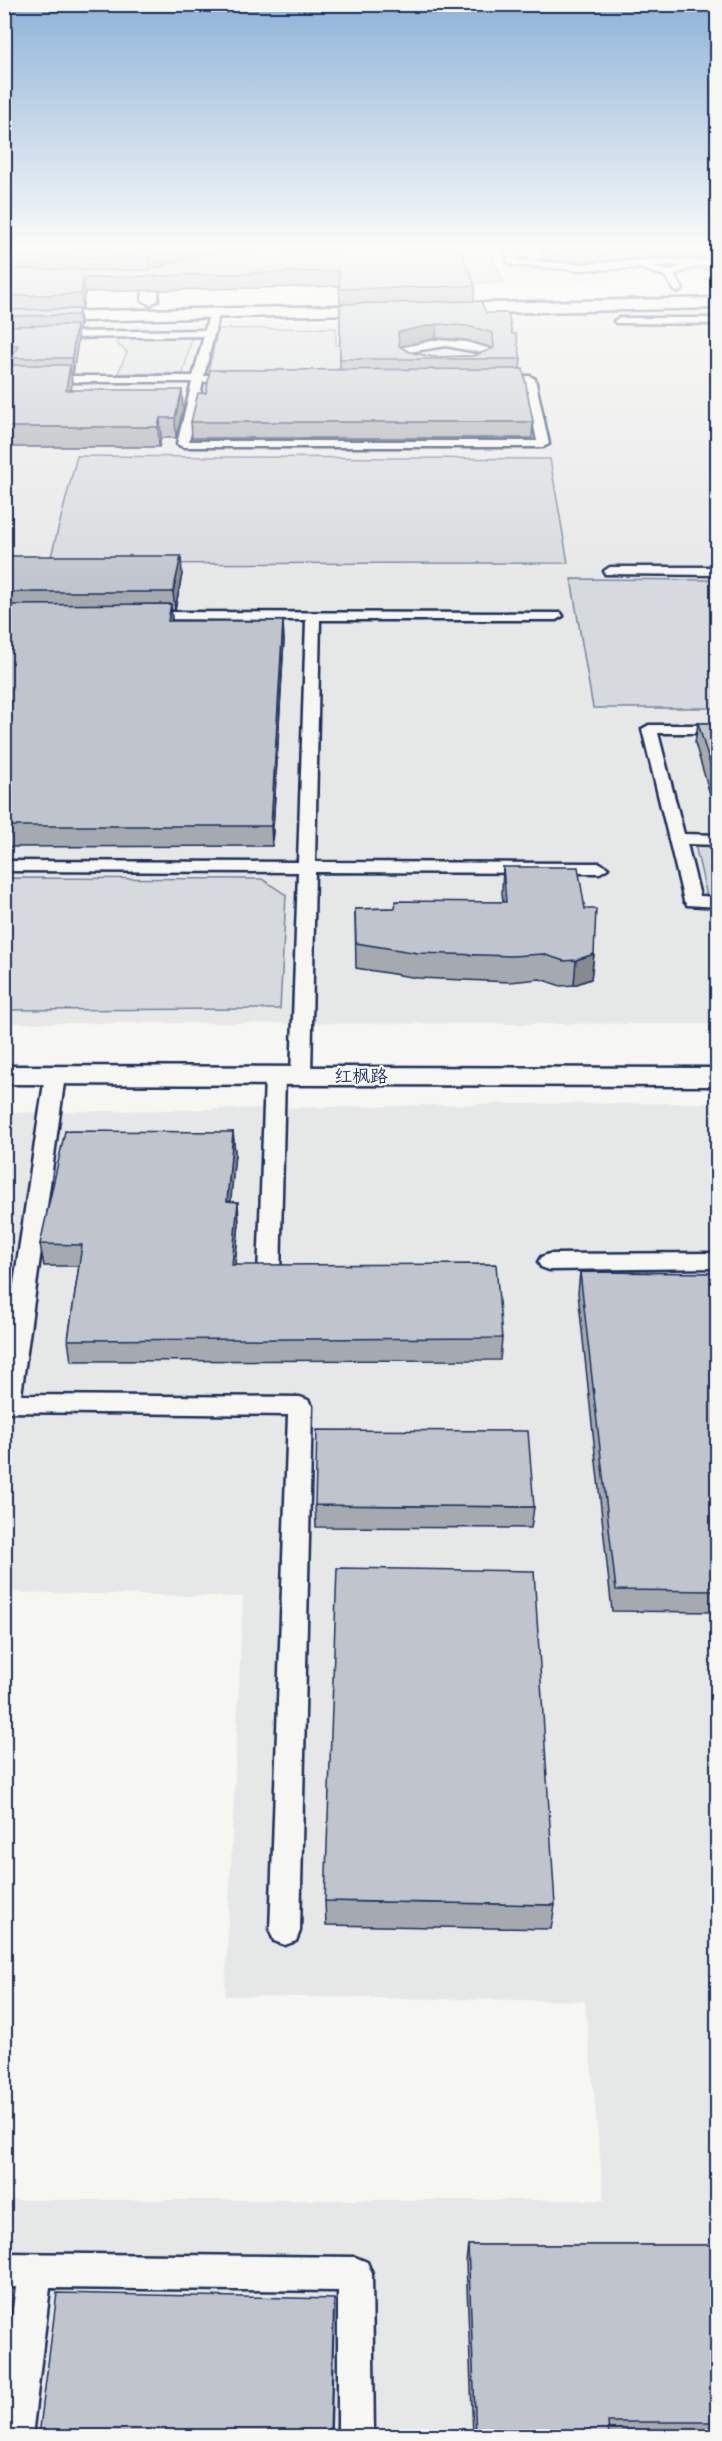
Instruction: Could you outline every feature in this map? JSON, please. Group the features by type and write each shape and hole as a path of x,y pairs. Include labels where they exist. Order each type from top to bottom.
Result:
{"main road":[{"name":"红枫路","path":"4,1076 717,1077"}],"lane":[{"path":"4,379 198,379 452,379 530,379 543,444 183,444 198,379 202,363"},
{"path":"418,363 430,366"},
{"path":"452,379 454,367 469,367 481,363"},
{"path":"610,571 717,571"},
{"path":"123,616 556,616"},
{"path":"269,1276 306,867 313,616"},
{"path":"717,729 650,729 693,901 717,902"},
{"path":"677,839 717,840"},
{"path":"4,866 600,868"},
{"path":"55,1076 9,1404 300,1406 285,1931"},
{"path":"549,1262 717,1260"},
{"path":"14,2436 20,2270 355,2274 356,2436"}],"shaded area":[{"path":"4,363 717,363 717,580 571,580 593,708 717,708 717,1024 5,1023"},
{"path":"122,363 186,363 183,374 118,373"},
{"path":"210,363 405,363 431,375 208,374"},
{"path":"77,456 550,459 568,563 49,564"},
{"path":"571,579 717,580 717,708 593,708"},
{"path":"695,845 717,845 717,896 707,896"},
{"path":"5,878 262,879 286,895 280,1009 5,1010"},
{"path":"717,1103 717,2436 5,2436 5,2200 604,2200 585,2001 225,1996 243,1597 5,1592 4,1113 501,1104"}],"building":[{"path":"8,365 70,365 66,390 182,390 175,418 160,418 158,427 4,427 4,373"},
{"path":"523,369 533,422 191,422 198,393 206,393 210,370"},
{"path":"4,556 181,556 173,592 4,592"},
{"path":"171,604 168,621 283,621 271,826 4,826 4,605"},
{"path":"698,723 717,723 717,788"},
{"path":"503,867 578,867 585,909 596,909 594,954 564,961 543,954 512,956 418,953 356,943 355,909 395,908 396,901 506,902"},
{"path":"65,1131 233,1132 227,1201 238,1202 232,1265 496,1264 502,1338 68,1340 82,1245 40,1244"},
{"path":"580,1272 717,1273 717,1591 616,1590"},
{"path":"317,1430 528,1431 534,1507 315,1505"},
{"path":"337,1568 534,1571 555,1905 325,1901"},
{"path":"468,2245 717,2245 717,2422 608,2422 609,2436 476,2436"},
{"path":"57,2293 334,2299 330,2436 39,2436"}]}
